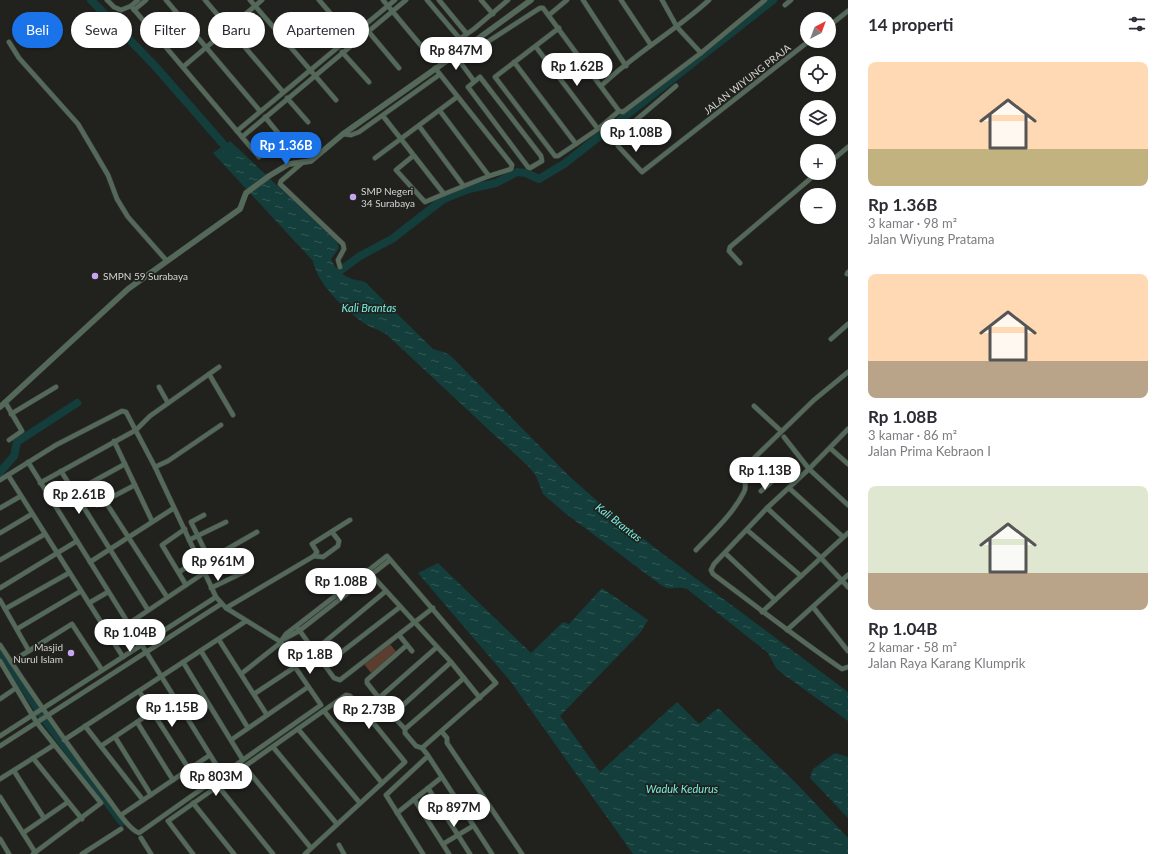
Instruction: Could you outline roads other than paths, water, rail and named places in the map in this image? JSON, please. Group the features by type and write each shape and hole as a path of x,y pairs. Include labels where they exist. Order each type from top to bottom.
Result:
{"street":[{"path":"107,0 117,10 132,8 146,0"},
{"path":"132,8 138,0"},
{"path":"166,0 260,111"},
{"path":"205,0 215,12"},
{"path":"250,0 336,100"},
{"path":"248,12 262,0"},
{"path":"319,0 329,12"},
{"path":"383,0 428,54 435,56 467,34 508,0"},
{"path":"369,21 395,0"},
{"path":"369,30 406,0"},
{"path":"427,0 460,39"},
{"path":"439,0 467,34"},
{"path":"481,0 492,14"},
{"path":"0,406 128,289 166,260 240,208 246,194 269,176 289,164 310,161 343,134 531,0"},
{"path":"549,15 567,0"},
{"path":"583,0 626,66"},
{"path":"621,0 651,45"},
{"path":"662,0 677,27 701,53"},
{"path":"699,0 703,6"},
{"path":"601,86 709,0"},
{"path":"559,28 495,77 555,156 558,156 576,144 619,111 626,111 701,53 764,0"},
{"path":"785,5 791,0"},
{"path":"132,8 259,157"},
{"path":"472,43 478,48 540,8 544,8 619,111"},
{"path":"836,20 848,11"},
{"path":"369,32 399,68"},
{"path":"9,42 19,58 78,124 108,175 117,199 128,216 166,260"},
{"path":"183,67 206,47"},
{"path":"536,47 598,128"},
{"path":"245,48 283,92"},
{"path":"237,131 335,48"},
{"path":"242,137 347,48"},
{"name":"JALAN WIYUNG PRAJA","path":"676,86 616,138 618,146 642,172 800,48"},
{"path":"342,52 369,82"},
{"path":"455,55 474,81"},
{"path":"514,62 576,144"},
{"path":"413,156 396,170 425,202 463,185 511,169 512,165 439,75 435,68"},
{"path":"343,134 351,135 359,132 439,75"},
{"path":"482,78 541,156 541,163 530,168 527,166 468,87 474,81 482,78"},
{"path":"375,158 457,97"},
{"path":"287,98 308,122"},
{"path":"440,111 489,176"},
{"path":"383,116 444,194"},
{"path":"265,117 284,139"},
{"path":"419,126 463,185"},
{"path":"836,157 848,147"},
{"path":"302,163 281,181 280,184 343,244 344,248 338,260 340,267"},
{"path":"740,263 729,251 730,247 809,180"},
{"path":"831,339 848,324"},
{"path":"40,482 136,430 168,403 219,366"},
{"path":"696,550 729,514 740,499 746,488 744,473 751,461 781,431 848,372"},
{"path":"209,374 233,415"},
{"path":"11,414 56,387"},
{"path":"159,387 168,403"},
{"path":"5,402 22,431 9,440"},
{"path":"754,406 781,431"},
{"path":"0,480 56,445 122,411 127,413 157,466 184,529 194,538 210,559 215,571"},
{"path":"157,466 164,463 221,425"},
{"path":"848,429 809,469 767,508 711,567 712,573 762,612 842,669 848,667"},
{"path":"784,437 809,469 848,505"},
{"path":"114,441 152,521"},
{"path":"830,448 848,464"},
{"path":"751,461 769,484"},
{"path":"28,462 222,774"},
{"path":"74,492 125,464"},
{"path":"761,491 786,469"},
{"path":"61,471 148,610"},
{"path":"8,475 123,657"},
{"path":"97,505 135,485"},
{"path":"789,488 843,537"},
{"path":"0,508 21,496"},
{"path":"105,501 167,597"},
{"path":"90,562 174,508"},
{"path":"767,508 820,557 848,587"},
{"path":"0,533 32,514"},
{"path":"204,515 191,522 198,560 204,573 215,586 216,597 221,604 246,621 283,641 295,667 321,704 322,709 382,783"},
{"path":"227,607 314,556 317,552 312,544 350,520"},
{"path":"194,538 226,522"},
{"path":"184,529 162,545 186,585"},
{"path":"747,530 801,576"},
{"path":"210,559 257,532"},
{"path":"314,556 323,557 338,546 339,541 332,532"},
{"path":"762,612 820,557 848,533"},
{"path":"0,560 45,534"},
{"path":"0,588 77,541"},
{"path":"725,553 775,600"},
{"path":"370,573 385,556 390,560 495,681 496,685 480,698 425,752 386,796 423,854"},
{"path":"178,572 198,560"},
{"path":"241,674 283,641 286,634 298,629 370,573 390,560"},
{"path":"215,586 244,572"},
{"path":"5,609 70,573"},
{"path":"128,624 204,573"},
{"path":"370,573 451,662 480,698"},
{"path":"787,630 848,575"},
{"path":"17,629 81,591"},
{"path":"315,650 386,591"},
{"path":"89,603 108,592"},
{"path":"0,736 216,597"},
{"path":"0,600 29,650"},
{"path":"0,746 221,604"},
{"path":"325,666 400,607"},
{"path":"813,607 848,651"},
{"path":"298,629 315,650 334,678 340,680 433,608"},
{"path":"64,740 246,621"},
{"path":"11,662 73,624 102,670"},
{"path":"399,635 412,651"},
{"path":"219,640 267,715"},
{"path":"0,645 11,662 37,712 38,722 54,745 101,804 34,853 24,833 0,797"},
{"path":"407,645 367,680 367,683 379,698 378,700 405,729 405,733 416,746 425,752 492,854"},
{"path":"379,698 437,647"},
{"path":"201,651 248,728"},
{"path":"0,662 16,688 37,712 46,717 121,815 135,831 140,833 243,760 322,709 346,695 350,696 404,761 404,764 304,854"},
{"path":"184,662 243,760"},
{"path":"392,715 451,662"},
{"path":"254,694 295,667"},
{"path":"405,729 464,678"},
{"path":"231,740 308,687"},
{"path":"0,699 16,688"},
{"path":"139,690 189,769"},
{"path":"231,776 246,767 298,729 322,709"},
{"path":"101,746 152,712"},
{"path":"137,722 173,780"},
{"path":"85,726 143,800"},
{"path":"298,729 360,803"},
{"path":"444,734 446,743 522,854"},
{"path":"115,737 151,795"},
{"path":"0,780 54,745"},
{"path":"273,747 337,824"},
{"path":"121,815 210,755"},
{"path":"33,758 82,819"},
{"path":"246,767 311,848"},
{"path":"14,771 44,818"},
{"path":"397,813 442,777"},
{"path":"193,854 168,821 218,786 273,854"},
{"path":"428,788 470,854"},
{"path":"414,799 448,852 442,854"},
{"path":"24,833 68,802"},
{"path":"192,803 234,854"},
{"path":"443,844 474,826"},
{"path":"82,854 121,829"},
{"path":"141,838 151,854"},
{"path":"0,839 9,854"},
{"path":"339,845 344,854"}],"water":[{"name":"Kali Brantas","path":"230,141 337,242 339,248 331,259 334,265 344,275 366,283 433,349 446,353 452,357 570,477 611,513 659,551 848,692 848,721 783,674 776,668 768,653 687,589 668,588 661,585 565,513 543,494 536,476 530,468 386,334 364,323 339,302 325,286 315,269 313,261 213,153"},
{"name":"Waduk Kedurus","path":"438,563 531,653 563,622 569,624 602,588 648,620 640,633 560,716 600,772 677,702 699,724 718,708 797,784 848,838 848,854 633,854 511,682 418,573"},
{"path":"835,753 848,757 848,818 810,778 813,769"}],"waterway":[{"name":"Kali Brantas","path":"91,0 155,66 231,153"},
{"path":"334,275 360,256 392,239 441,201 451,196 469,189 496,183 517,172 526,173 539,179 564,164 773,0"},
{"path":"0,472 14,456 17,442 77,403"},
{"path":"0,650 45,720 122,822"}],"place":[{"name":"SMP Negeri 34 Surabaya","path":"353,197"},
{"name":"SMPN 59 Surabaya","path":"95,276"},
{"name":"Masjid Nurul Islam","path":"71,653"}]}
